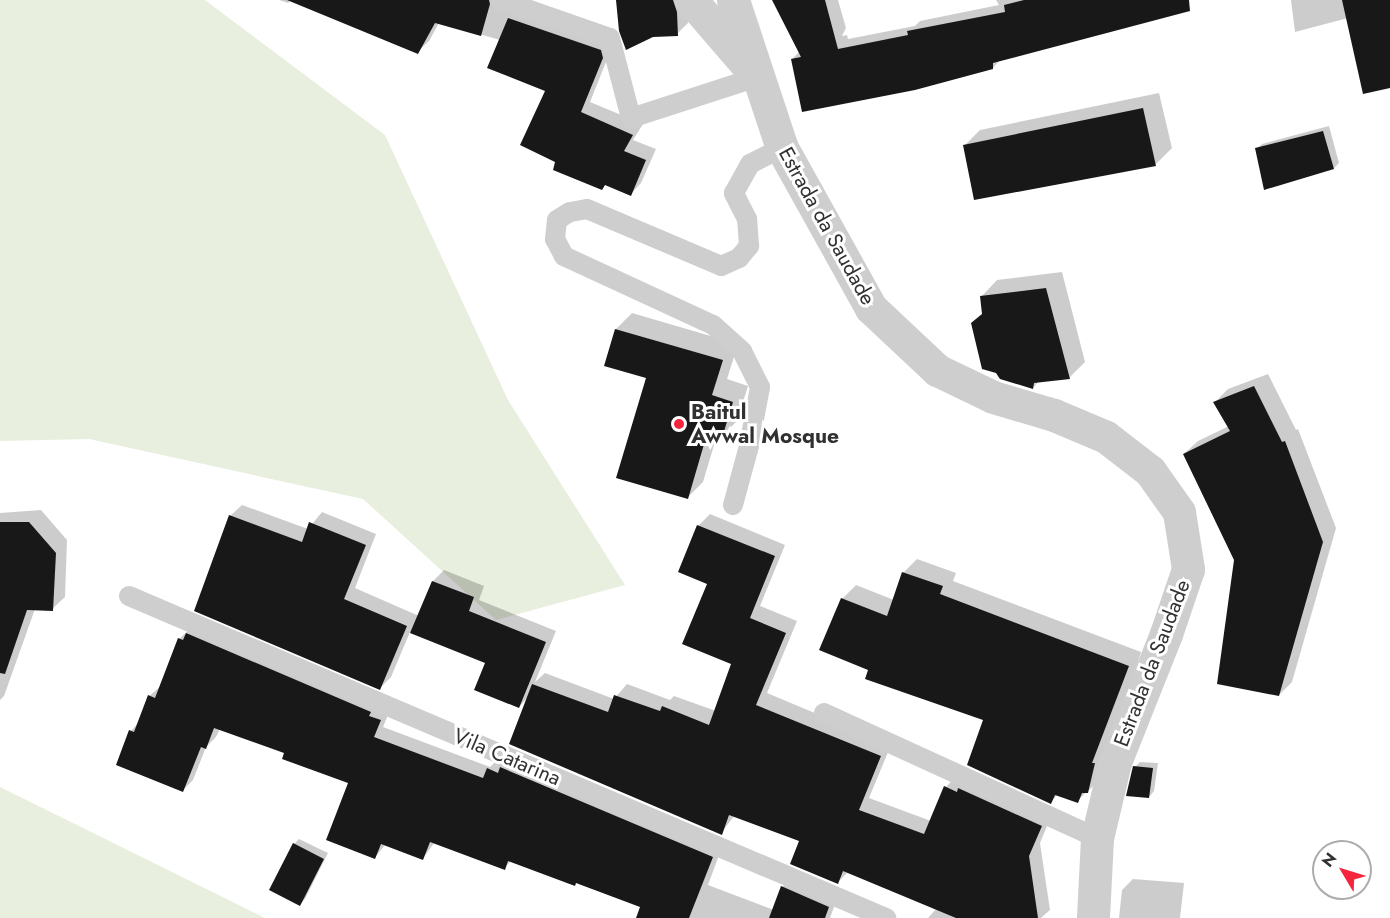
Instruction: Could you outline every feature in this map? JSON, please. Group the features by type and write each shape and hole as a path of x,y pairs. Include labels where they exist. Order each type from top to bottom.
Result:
{"street":[{"path":"691,0 757,77"},
{"name":"Estrada da Saudade","path":"733,0 782,148 871,308 937,370 993,397 1054,415 1106,437 1150,471 1179,512 1188,569 1166,634 1115,762 1097,838 1093,918"}],"lane":[{"path":"501,0 610,38 631,118 757,77"},
{"path":"733,505 749,446 760,387 742,351 712,325 564,256 555,239 557,220 570,212 588,209 721,266 739,258 749,246 747,219 734,193 750,164 782,148"},
{"name":"Vila Catarina","path":"129,596 886,918"},
{"path":"824,713 1097,838"}],"green space":[{"path":"0,0 205,0 385,135 508,400 625,585 496,620 363,499 89,439 0,441"},
{"path":"0,787 265,918 0,918"}],"building":[{"path":"287,0 489,0 490,4 481,36 435,23 418,54"},
{"path":"616,0 673,0 677,12 678,36 653,37 626,50 619,31"},
{"path":"772,0 825,0 838,49 908,35 907,31 1005,12 1004,5 1024,0 1189,0 1190,11 993,63 993,69 915,90 802,112 791,59 801,57"},
{"path":"1342,0 1390,0 1390,88 1363,94"},
{"path":"508,18 601,50 603,58 581,112 633,135 624,151 646,160 631,196 605,185 602,190 553,170 555,162 520,145 545,91 487,68"},
{"path":"1143,108 1156,166 974,200 963,145"},
{"path":"1323,131 1334,169 1264,190 1255,148"},
{"path":"1046,288 1070,379 1034,383 1033,389 1000,379 996,373 982,369 971,323 982,314 980,296"},
{"name":"Baitul Awwal Mosque","path":"615,329 723,360 712,395 733,402 722,438 707,434 688,499 616,478 646,378 604,366"},
{"path":"1254,386 1282,442 1285,441 1323,542 1279,696 1217,684 1234,560 1183,454 1230,431 1213,402"},
{"path":"229,515 302,542 309,522 366,545 344,599 407,626 380,690 194,611"},
{"path":"0,522 29,522 56,553 53,611 27,610 5,674 0,673"},
{"path":"697,525 775,556 750,618 786,633 756,705 881,756 859,810 924,834 944,786 957,792 958,788 1042,826 1029,856 1038,918 956,918 843,871 838,884 790,864 799,841 729,815 722,835 509,744 532,684 608,712 614,695 660,711 662,706 709,725 731,664 682,644 707,584 678,572"},
{"path":"902,572 943,586 940,594 1129,666 1092,763 1095,763 1088,793 1082,793 1078,803 1055,795 1051,804 967,765 983,720 865,679 868,670 819,650 841,598 887,616"},
{"path":"432,581 474,597 469,611 546,642 519,708 474,690 485,663 410,633"},
{"path":"186,633 371,712 369,716 381,720 374,737 483,778 487,768 498,773 500,767 713,857 689,918 636,918 640,907 576,883 575,886 508,861 505,870 430,842 423,860 381,844 375,859 326,840 348,783 282,759 284,753 214,728 206,749 201,747 183,792 116,765 129,730 134,732 148,695 155,698 178,638 183,640"},
{"path":"1133,766 1153,768 1149,798 1126,796"},
{"path":"293,843 324,859 300,906 269,890"},
{"path":"781,886 829,907 825,918 769,918"}],"place":[{"name":"Baitul Awwal Mosque","path":"679,424"}]}
